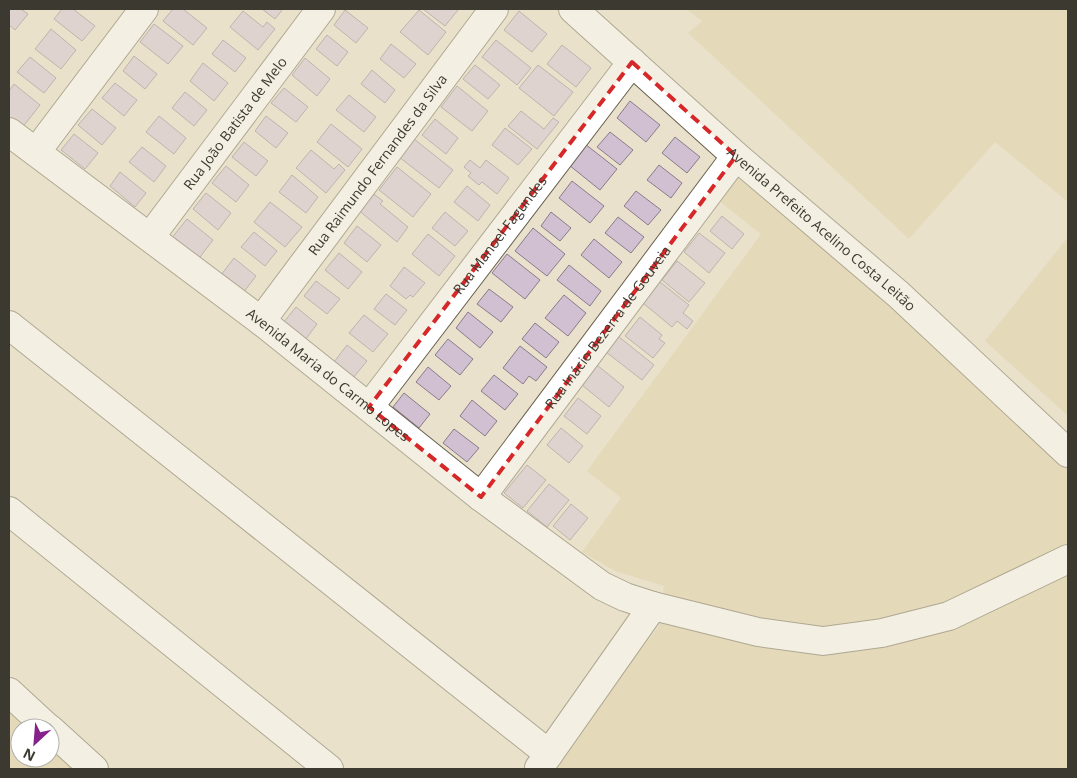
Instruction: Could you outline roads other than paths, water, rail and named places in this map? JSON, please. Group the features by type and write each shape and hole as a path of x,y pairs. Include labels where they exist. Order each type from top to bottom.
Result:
{"street":[{"path":"36,152 144,9"},
{"name":"Rua João Batista de Melo","path":"150,237 321,9"},
{"name":"Rua Raimundo Fernandes da Silva","path":"261,321 494,9"},
{"name":"Avenida Prefeito Acelino Costa Leitão","path":"573,9 736,156 898,294 1068,453"},
{"name":"Rua Manoel Fagundes","path":"369,407 632,62"},
{"name":"Avenida Maria do Carmo Lopes","path":"9,132 261,321 481,497 602,586 625,597 653,606 758,632 823,640 882,633 949,616 1068,560"},
{"name":"Rua Inácio Bezerra de Gouveia","path":"481,497 736,156"},
{"path":"9,325 543,761 653,606"},
{"path":"9,511 329,769"},
{"path":"9,692 37,718"},
{"path":"60,739 94,769"}]}
